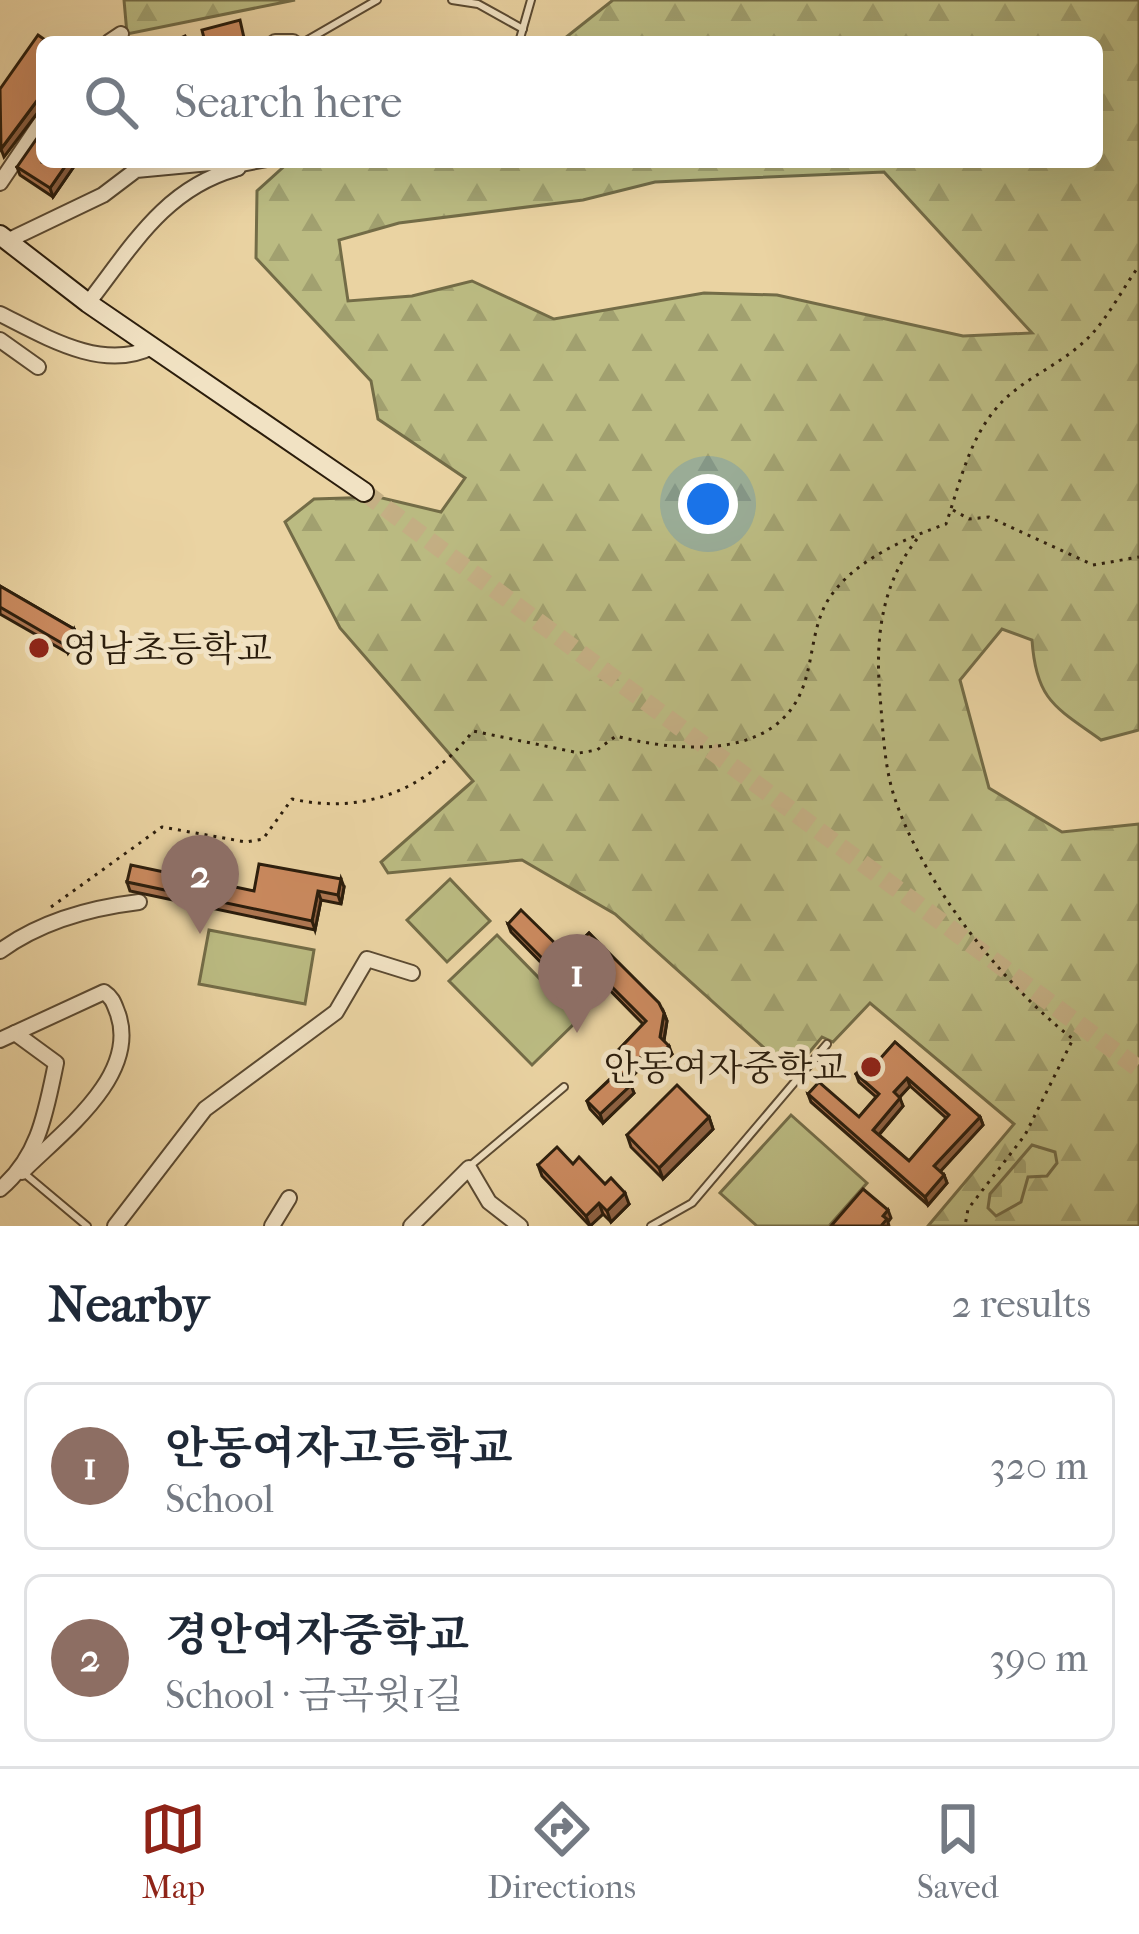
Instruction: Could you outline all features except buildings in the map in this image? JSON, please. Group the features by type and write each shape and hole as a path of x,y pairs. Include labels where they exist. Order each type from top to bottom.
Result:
{"street":[{"path":"0,183 36,130"},
{"path":"157,168 136,170 103,195 4,238 88,303 364,493"},
{"path":"88,303 168,202 194,182 232,168"},
{"path":"0,314 62,344 100,354 128,359 152,347"},
{"path":"0,340 38,367"},
{"path":"0,951 57,921 100,906 139,902"},
{"path":"115,1226 205,1109 336,1012 367,958 412,973"},
{"path":"0,1040 104,992 112,998 125,1041 110,1079 0,1189"},
{"path":"15,1033 56,1064 38,1138 22,1172"},
{"path":"411,1226 469,1168 489,1202 520,1226"},
{"path":"272,1226 289,1198"}],"lane":[{"path":"314,36 377,0"},
{"path":"452,0 478,4 523,29"},
{"path":"521,36 531,0"},
{"path":"651,1226 692,1203 826,1044"},
{"path":"469,1168 564,1087"},
{"path":"22,1172 87,1226"}],"path":[{"path":"47,913 162,827 246,842 263,839 292,799 333,808 364,805 422,781 454,755 472,730 515,735 579,753 597,750 616,736 671,750 753,736 779,721 796,702 828,599 852,572 946,524 971,446 993,412 1022,381 1046,373 1091,335 1139,266"},
{"path":"951,509 969,519 989,517 1093,565 1139,557"},
{"path":"918,538 890,583 879,633 880,706 893,794 915,849 980,944 1073,1040 1025,1136 968,1209 965,1226"}],"green space":[{"path":"124,0 295,0 127,34"},
{"path":"613,0 1139,0 1139,730 1101,740 1071,719 1043,689 1032,640 1002,629 960,680 989,788 1062,832 1139,824 1139,1226 928,1226 1014,1124 870,1003 833,1042 822,1037 792,1073 615,914 522,860 388,873 381,862 473,781 340,628 285,522 314,499 378,497 441,512 465,478 378,419 371,381 256,258 257,191 282,168 1103,168 1103,36 568,36","holes":["884,172 1032,333 963,336 777,295 704,293 554,319 472,281 412,296 348,301 339,240 399,223 583,200 655,182"]},
{"path":"450,879 490,921 447,962 407,920"},
{"path":"209,930 314,950 305,1004 199,984"},
{"path":"497,935 579,1019 532,1065 449,981"},
{"path":"791,1115 867,1183 829,1226 757,1226 720,1193"},
{"path":"1032,1145 1055,1152 1057,1163 1047,1176 1028,1177 1021,1202 996,1216 988,1208 990,1194"}],"tunnel":[{"path":"364,492 1139,1069"}],"place":[{"name":"영남초등학교","path":"39,648"},
{"name":"경안여자중학교","path":"200,934"},
{"name":"안동여자고등학교","path":"577,1033"},
{"name":"안동여자중학교","path":"871,1067"}]}
